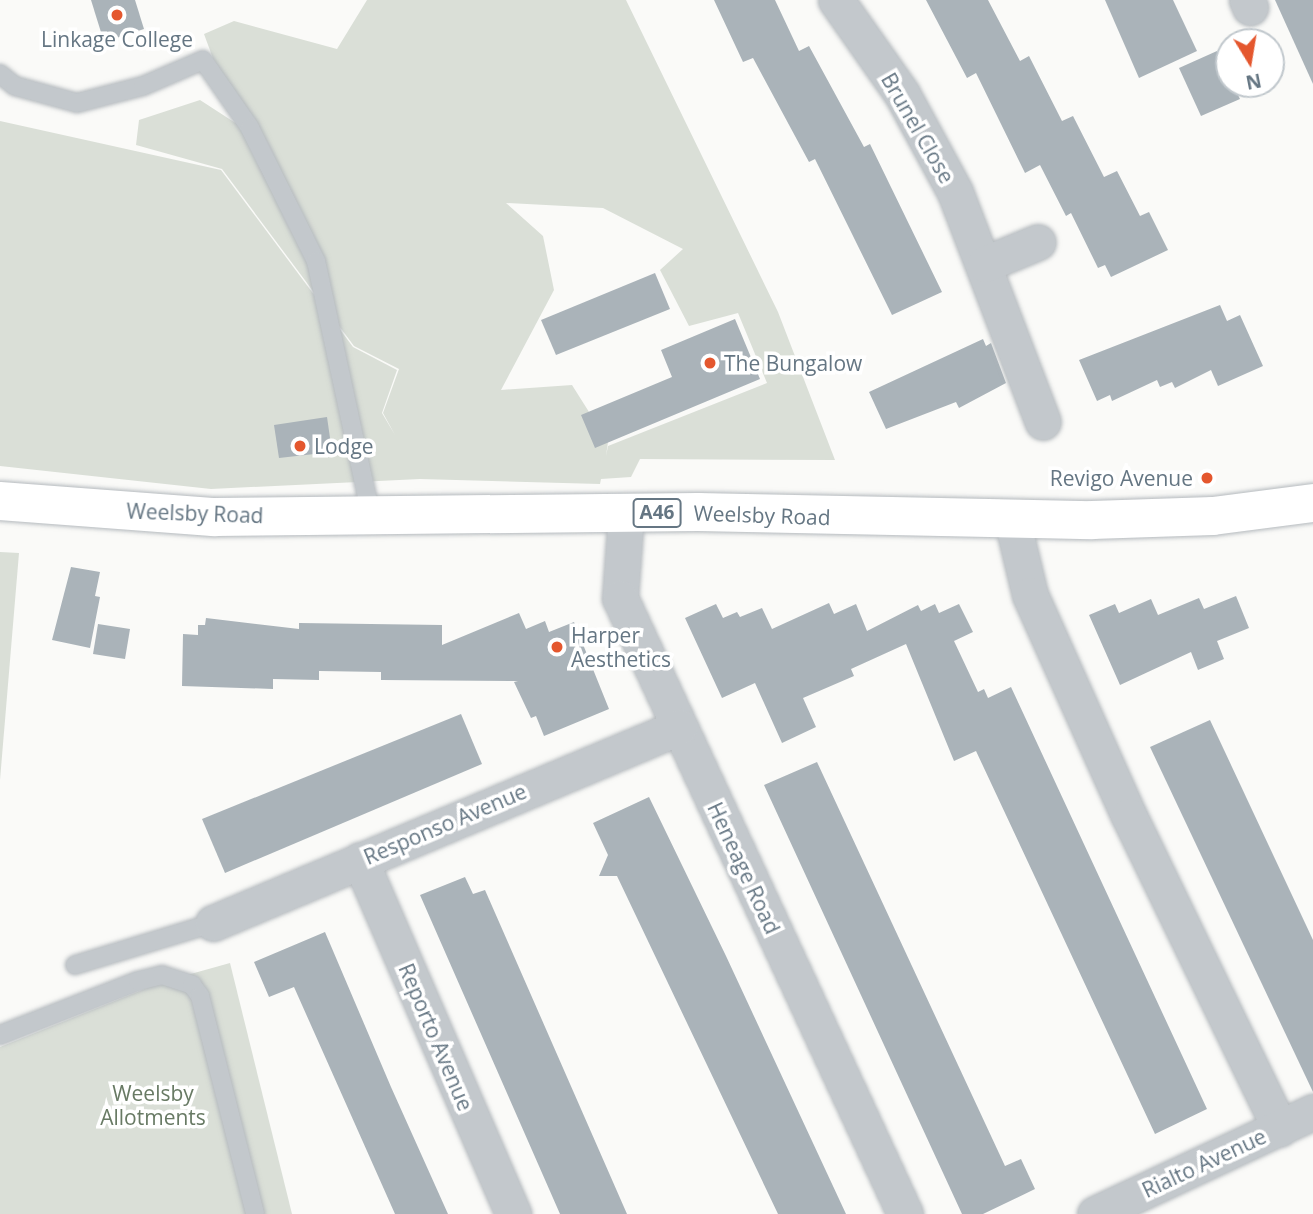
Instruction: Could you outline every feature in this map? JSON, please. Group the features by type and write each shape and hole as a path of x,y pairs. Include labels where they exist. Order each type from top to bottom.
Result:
{"main road":[{"name":"Weelsby Road","path":"0,501 215,517 626,514 1012,520 1213,516 1313,503"}],"street":[{"name":"Brunel Close","path":"836,0 902,94 955,192 985,264 1043,422"},
{"path":"985,264 1038,242"},
{"name":"Heneage Road","path":"626,514 620,598 905,1214"},
{"path":"1012,520 1030,595 1129,816 1280,1128"},
{"name":"Responso Avenue","path":"213,923 679,727"},
{"name":"Reporto Avenue","path":"360,860 513,1214"},
{"name":"Rialto Avenue","path":"1095,1214 1313,1112"}],"lane":[{"path":"0,74 15,86 77,103 143,86 203,60 250,128 316,261 371,514"},
{"path":"75,965 213,923"},
{"path":"0,1035 138,981 162,975 192,985 200,996 255,1214"}],"green space":[{"path":"367,0 626,0 778,312 835,460 640,459 631,477 601,479 600,484 420,479 211,489 0,466 0,121 221,170 353,347 397,370 382,413 395,435 383,413 399,369 354,346 222,169 136,145 139,120 200,100 237,124 204,34 234,21 337,49","holes":["506,203 603,208 683,249 660,270 689,326 738,313 767,383 608,446 606,456 608,442 572,385 501,390 554,290 543,236"]},
{"path":"0,552 19,553 0,780"},
{"name":"Weelsby Allotments","path":"230,963 292,1214 0,1214 0,1047 162,982"}],"building":[{"name":"Linkage College","path":"91,0 135,0 144,29 104,42"},
{"path":"714,0 775,0 799,51 809,46 864,147 870,144 942,292 892,315 815,159 809,162 753,58 743,62"},
{"path":"926,0 988,0 1020,61 1029,56 1062,121 1073,116 1104,177 1117,171 1140,216 1149,212 1168,250 1111,277 1105,265 1098,268 1071,213 1066,216 1040,165 1025,173 976,73 967,78"},
{"path":"1105,0 1173,0 1197,51 1139,78"},
{"path":"1275,0 1313,0 1313,84"},
{"path":"1215,52 1215,98 1240,99 1201,116 1179,68"},
{"path":"655,273 670,309 556,355 541,320"},
{"path":"1220,305 1227,321 1240,315 1263,366 1218,386 1211,370 1175,388 1172,382 1160,387 1157,380 1112,401 1110,395 1097,401 1079,360"},
{"name":"The Bungalow","path":"735,319 760,379 595,448 581,415 672,377 661,350"},
{"path":"983,339 986,346 991,343 1006,383 959,408 956,402 886,429 869,392"},
{"name":"Lodge","path":"327,417 332,452 279,458 274,425"},
{"path":"71,567 100,572 95,596 100,597 90,648 52,640"},
{"path":"1236,596 1249,628 1217,641 1224,659 1198,670 1191,652 1120,685 1089,615 1115,604 1119,613 1151,599 1158,615 1199,598 1204,609"},
{"path":"829,603 834,614 856,604 867,631 918,605 921,611 935,604 939,613 959,604 973,632 954,641 978,692 984,689 988,698 1011,687 1207,1109 1155,1134 976,751 954,761 906,644 851,669 854,676 803,698 816,727 782,743 755,683 722,698 685,618 716,604 723,618 737,612 740,617 762,608 772,629"},
{"path":"519,613 526,629 545,621 549,632 574,622 609,709 544,736 536,716 531,718 514,682 518,681 381,680 381,672 319,671 319,680 273,679 273,689 182,686 183,634 198,635 198,625 205,625 206,618 299,629 299,623 442,625 442,645"},
{"path":"98,624 130,629 125,659 93,654"},
{"path":"461,714 482,764 225,873 202,819"},
{"path":"1210,720 1313,940 1313,1092 1150,747"},
{"path":"817,762 1005,1166 1021,1159 1035,1189 983,1214 962,1214 764,785"},
{"path":"649,797 846,1214 778,1214 617,876 599,876 608,855 593,823"},
{"path":"465,877 473,894 485,890 627,1214 560,1214 420,895"},
{"path":"325,932 448,1214 395,1214 294,987 269,997 254,962"}],"place":[{"name":"Linkage College","path":"117,15"},
{"name":"The Bungalow","path":"710,363"},
{"name":"Lodge","path":"300,446"},
{"name":"Revigo Avenue","path":"1207,478"},
{"name":"Harper Aesthetics","path":"557,647"}]}
